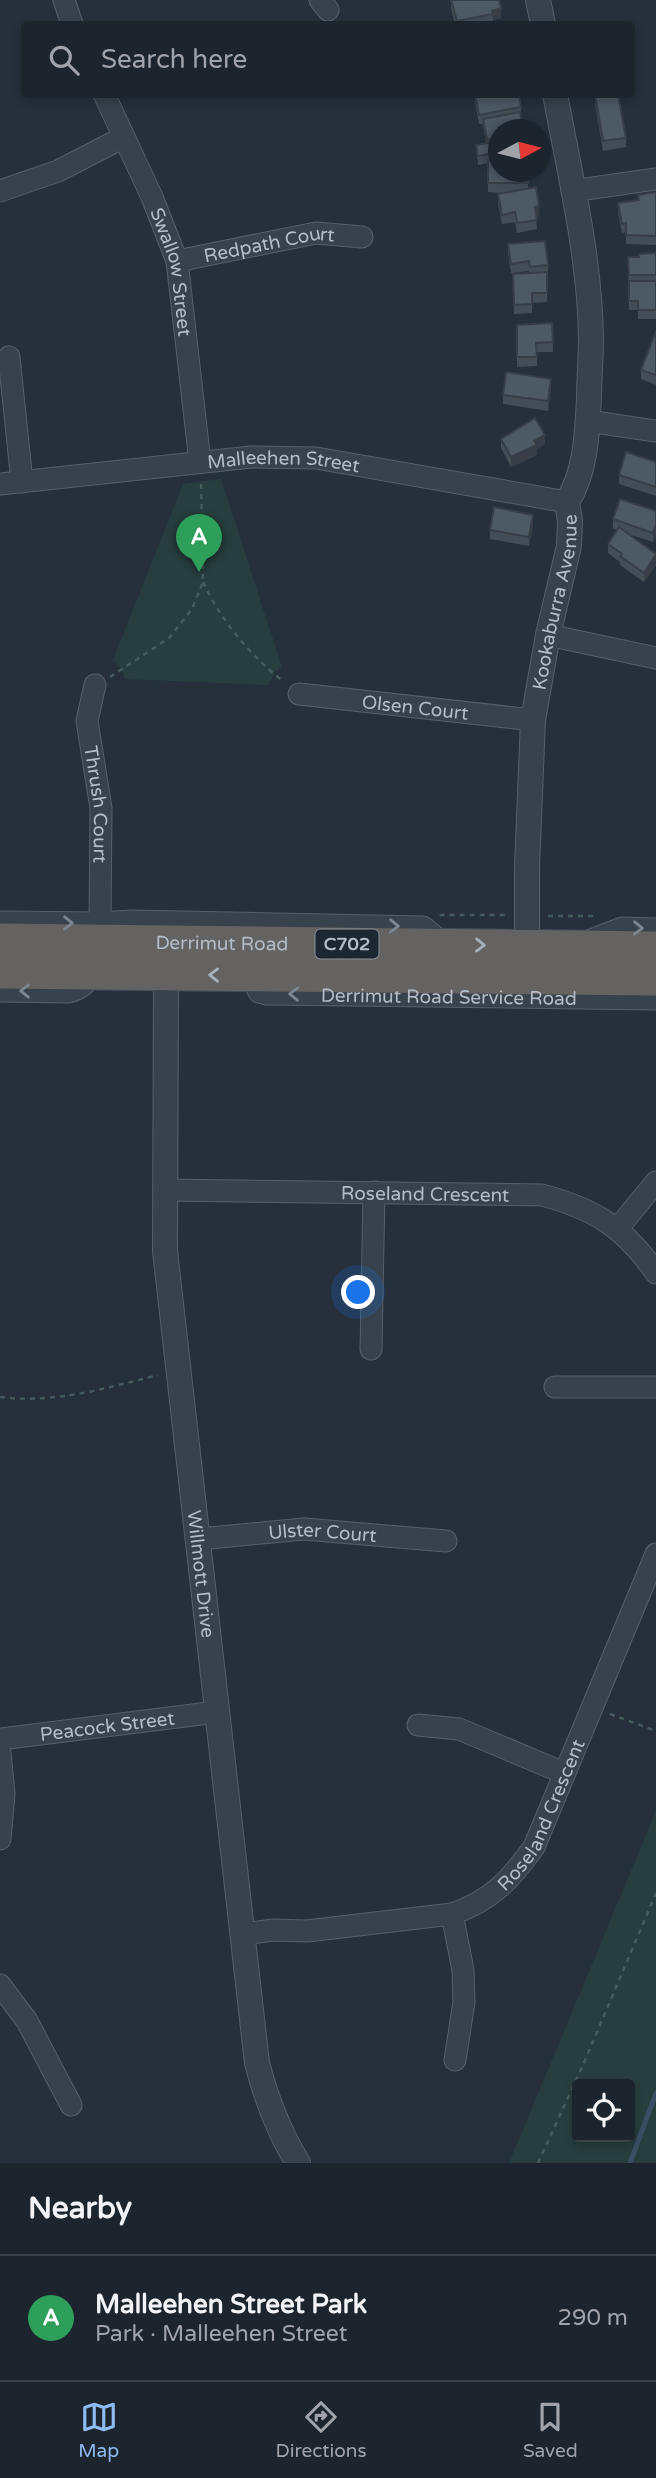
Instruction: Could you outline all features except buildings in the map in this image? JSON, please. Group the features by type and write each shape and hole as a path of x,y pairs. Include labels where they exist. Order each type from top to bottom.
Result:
{"highway":[{"name":"Derrimut Road","path":"0,940 66,941 251,976 527,962 575,947 656,948"},
{"path":"66,941 87,956 91,974"},
{"name":"Derrimut Road","path":"0,972 91,974 167,958 445,945 527,962 656,979"}],"street":[{"path":"64,0 71,21"},
{"path":"538,0 542,21"},
{"name":"Swallow Street","path":"106,98 152,197 177,261 200,461"},
{"name":"Kookaburra Avenue","path":"527,962 527,843 533,720 548,635 569,546 567,502 575,490 582,467 588,421 591,338 583,253 556,98"},
{"path":"0,191 58,171 124,137"},
{"path":"572,191 656,179"},
{"name":"Redpath Court","path":"177,261 316,233 362,237"},
{"path":"9,357 22,482"},
{"path":"588,421 656,431"},
{"name":"Malleehen Street","path":"0,485 200,461 251,457 316,458 567,502"},
{"path":"548,635 656,658"},
{"name":"Thrush Court","path":"95,685 87,720 101,808 100,923"},
{"name":"Olsen Court","path":"299,694 533,720"},
{"path":"0,922 125,921 424,927 445,945"},
{"path":"575,947 622,928 656,929"},
{"name":"Willmott Drive","path":"167,958 165,1251 260,2072 277,2122 298,2163"},
{"path":"0,990 68,992 87,983 91,974"},
{"name":"Derrimut Road Service Road","path":"251,976 259,992 267,994 656,999"},
{"path":"618,1228 656,1182"},
{"name":"Roseland Crescent","path":"164,1191 542,1195 566,1201 594,1213 618,1228 640,1250 656,1273"},
{"path":"371,1349 374,1192"},
{"path":"555,1387 656,1387"},
{"name":"Ulster Court","path":"199,1539 304,1529 446,1541"},
{"name":"Roseland Crescent","path":"243,1939 273,1930 307,1931 452,1914 472,1907 515,1874 534,1847 656,1554"},
{"name":"Peacock Street","path":"0,1739 217,1712"},
{"path":"418,1725 459,1730 564,1773"},
{"path":"0,1752 4,1794 0,1839"},
{"path":"452,1914 463,1970 464,2002 455,2060"},
{"path":"0,1985 27,2021 71,2105"}],"path":[{"path":"200,461 203,582 212,602 261,664 299,694"},
{"path":"95,685 169,638 192,609 203,582"},
{"path":"0,1397 61,1396 104,1389 158,1375"},
{"path":"592,1707 656,1731"},
{"path":"538,2163 656,1893"}],"green space":[{"path":"221,479 282,667 275,672 268,685 125,679 122,670 113,660 183,484"},
{"path":"656,1811 656,2163 509,2163"}],"waterway":[{"path":"630,2163 656,2093"}],"place":[{"name":"Malleehen Street Park","path":"199,572"}]}
